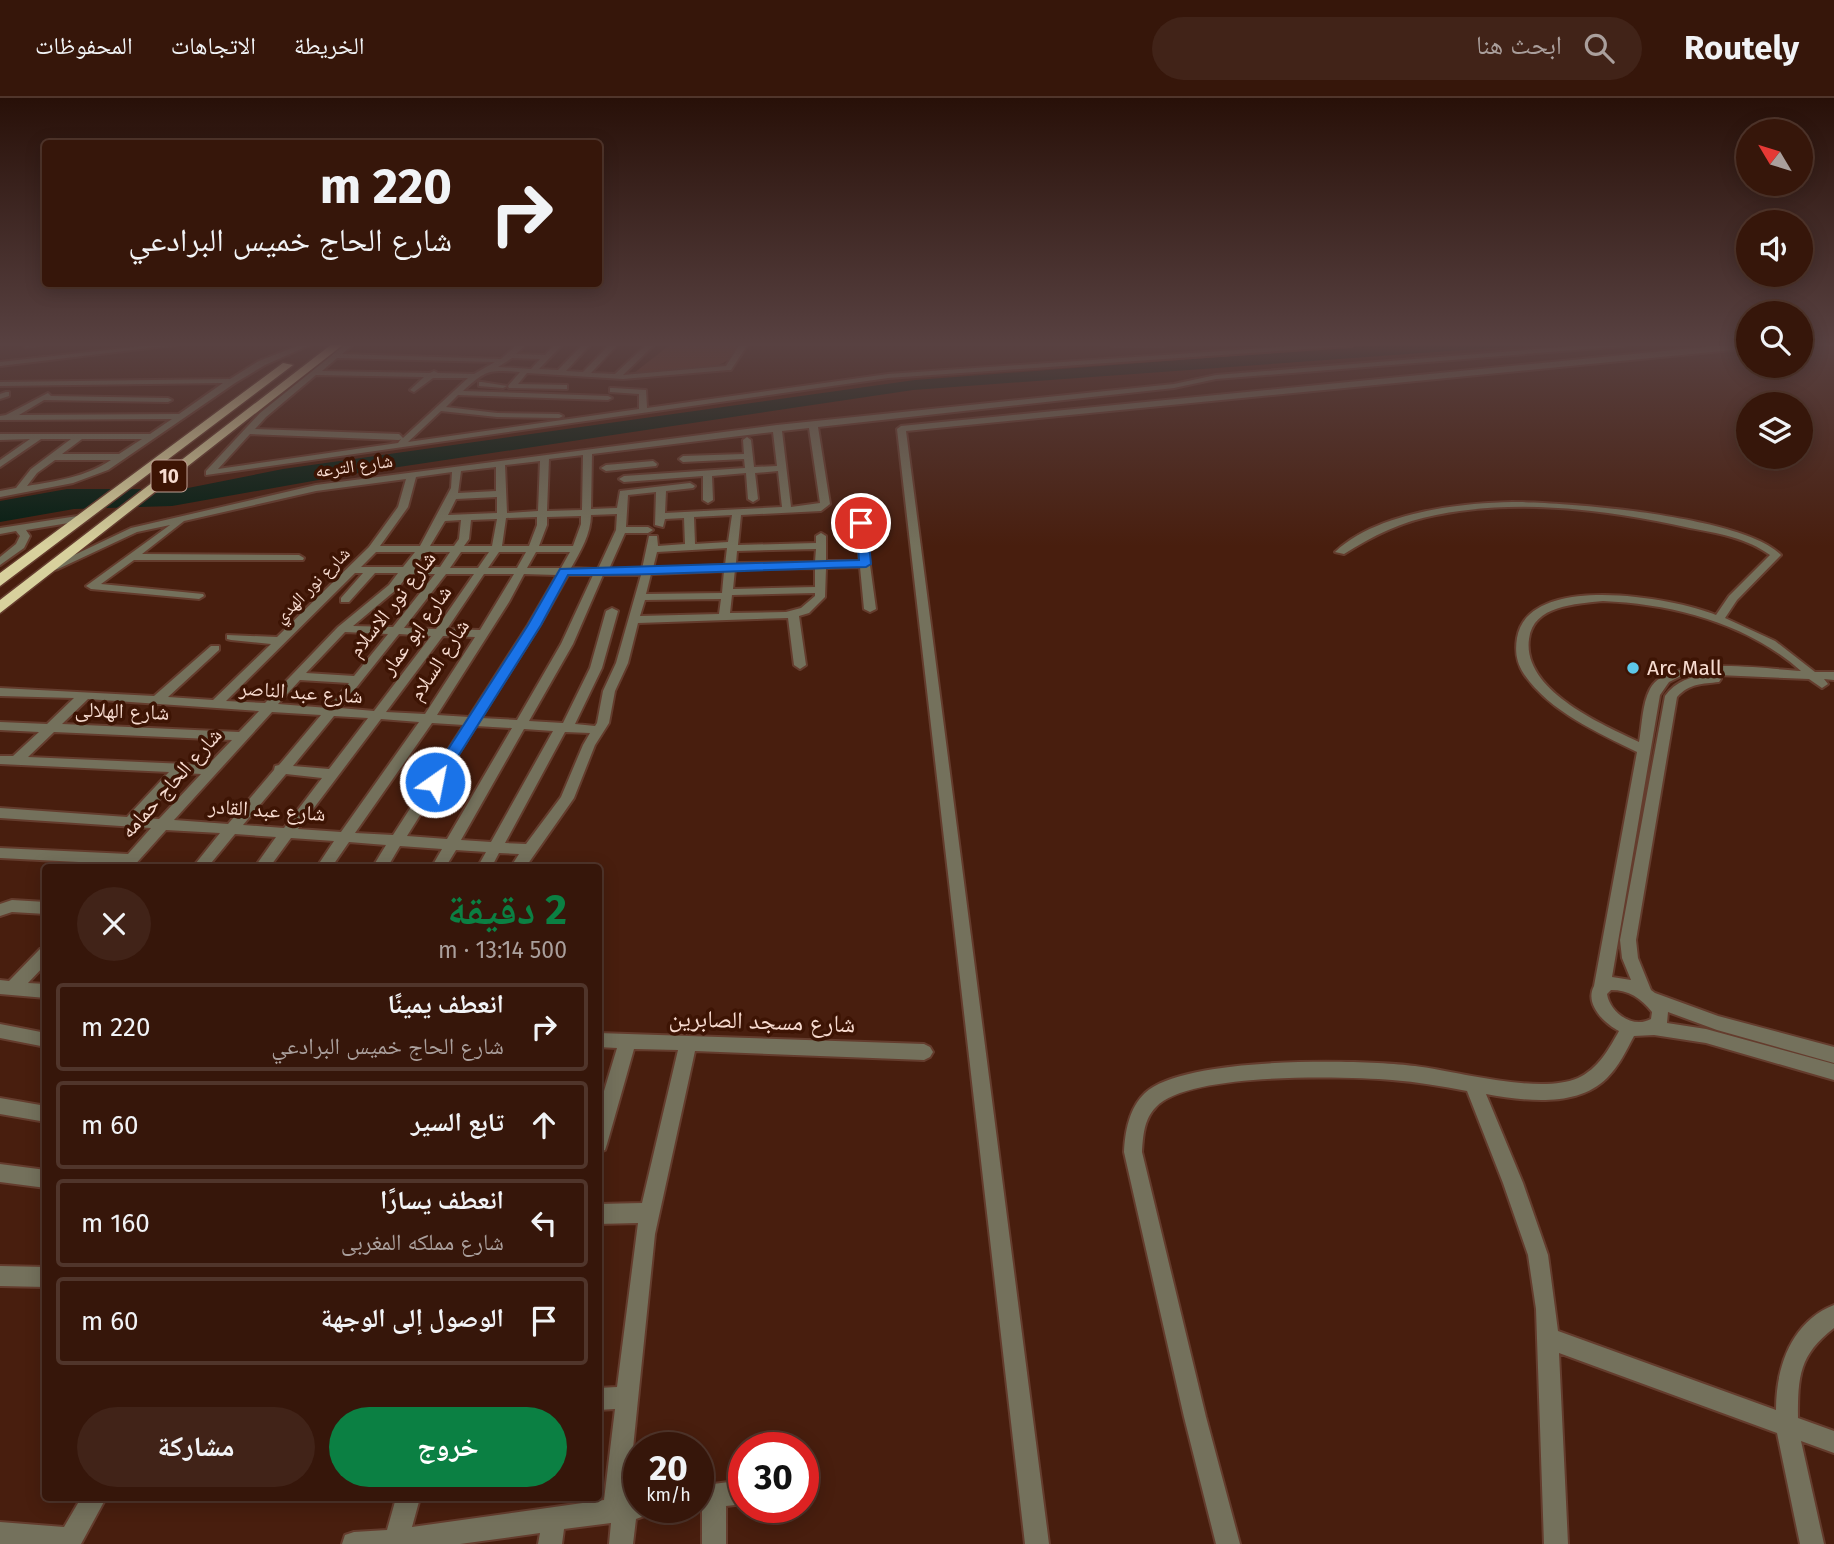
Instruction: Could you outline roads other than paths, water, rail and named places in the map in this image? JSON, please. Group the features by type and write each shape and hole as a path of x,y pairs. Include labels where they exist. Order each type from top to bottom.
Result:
{"highway":[{"name":"10","path":"0,581 54,541 89,520 137,477 226,411"},
{"path":"0,594 89,520 153,477 234,411"},
{"name":"10","path":"0,608 255,411"}],"street":[{"path":"142,416 149,411"},
{"path":"0,494 69,481 105,468 187,411"},
{"path":"267,411 209,471 210,474 405,441 438,411"},
{"path":"460,411 580,415"},
{"path":"601,418 604,411"},
{"path":"247,431 405,441 445,439 647,411"},
{"name":"شارع الترعه","path":"54,567 134,530 307,490 651,443 926,411"},
{"path":"1037,1544 901,429 1081,411"},
{"path":"462,422 471,413"},
{"path":"4,418 180,416"},
{"path":"21,437 48,418"},
{"path":"651,443 660,521 689,514 817,509 825,504 813,424"},
{"path":"776,428 788,510"},
{"path":"445,439 454,430"},
{"path":"20,489 27,478 81,436"},
{"path":"0,437 150,436"},
{"path":"0,464 39,437"},
{"path":"747,440 753,499"},
{"path":"382,864 472,723 577,549 583,536 587,513 588,451"},
{"path":"683,459 748,456"},
{"path":"53,457 119,457"},
{"name":"شارع السلام","path":"326,864 428,720 521,571 533,548 542,514 545,457"},
{"name":"شارع ابو عمار","path":"264,864 440,632 482,571 496,547 502,516 500,463"},
{"path":"606,468 653,464"},
{"path":"624,479 782,468"},
{"name":"شارع الحاج حمامه","path":"127,864 265,709 342,629 390,591 424,548 442,517 453,496 457,469"},
{"path":"707,473 708,500"},
{"name":"شارع نور الهدي","path":"215,705 373,549 403,507 412,475"},
{"path":"440,864 577,625 621,530 625,492 690,486"},
{"path":"453,496 501,494"},
{"path":"1340,552 1384,528 1418,515 1454,509 1559,506 1668,520 1737,537 1766,547 1776,555 1733,598 1719,619"},
{"path":"442,517 623,511"},
{"path":"724,617 737,512"},
{"path":"689,514 690,548"},
{"path":"187,517 91,586 199,596"},
{"name":"شارع نور الاسلام","path":"201,864 357,680 443,571 460,547 466,531 466,517"},
{"path":"0,531 89,520"},
{"path":"112,521 118,527 134,530"},
{"path":"861,523 870,609"},
{"path":"19,528 46,532 54,541"},
{"path":"0,562 23,542 25,536 19,528"},
{"path":"621,530 690,548 821,541 820,590 817,602 812,607 793,614 634,620"},
{"path":"520,864 567,798 589,745 606,716 609,691 622,663 647,572 651,539"},
{"path":"373,549 577,549"},
{"path":"131,557 299,558"},
{"path":"353,570 647,572 866,564"},
{"path":"345,600 370,570"},
{"path":"640,597 820,590"},
{"path":"1644,750 1579,716 1546,691 1523,657 1521,641 1525,628 1535,617 1550,608 1593,599 1656,603 1719,619 1776,647 1826,680"},
{"path":"486,864 596,668 612,611"},
{"path":"793,614 800,665"},
{"path":"342,629 484,634"},
{"path":"231,637 280,642"},
{"path":"156,701 215,648"},
{"path":"1826,680 1707,670 1670,676 1656,689 1598,998 1605,1012 1630,1028 1655,1028 1706,1036 1834,1072"},
{"path":"297,676 357,680"},
{"path":"1655,1028 1659,1023 1660,1011 1648,996 1630,958 1628,940 1671,696 1682,684 1705,679 1826,680"},
{"name":"شارع عبد الناصر","path":"0,692 85,695 599,730"},
{"path":"6,763 51,728 85,695"},
{"name":"شارع الهلالى","path":"0,726 242,736"},
{"path":"6,763 211,770"},
{"path":"131,821 180,769"},
{"path":"280,769 332,774"},
{"name":"شارع عبد القادر","path":"0,813 531,850"},
{"path":"0,853 127,864"},
{"path":"0,910 12,906 42,908"},
{"path":"7,987 42,956"},
{"path":"1602,987 1621,984 1717,1023 1834,1055"},
{"path":"7,987 42,991"},
{"path":"1228,1544 1191,1404 1133,1152 1134,1133 1141,1112 1156,1096 1183,1085 1214,1077 1276,1072 1358,1069 1415,1074 1473,1085 1520,1090 1574,1088 1593,1080 1606,1068 1630,1028"},
{"path":"0,1031 42,1039"},
{"name":"شارع مسجد الصابرين","path":"602,1040 924,1052"},
{"path":"602,1130 628,1041"},
{"path":"626,1432 626,1397 649,1213 688,1043"},
{"path":"1473,1085 1513,1183 1538,1255 1547,1338 1556,1544"},
{"path":"0,1106 42,1113"},
{"path":"0,1173 42,1178"},
{"path":"602,1214 649,1213"},
{"path":"0,1276 42,1277"},
{"path":"1812,1544 1788,1426 1786,1399 1793,1355 1810,1332 1834,1315"},
{"path":"1547,1338 1834,1442"},
{"path":"602,1399 626,1397"},
{"path":"0,1534 69,1542 92,1501"},
{"path":"396,1541 407,1501"},
{"path":"354,1544 431,1540 623,1509"},
{"path":"550,1544 554,1519"},
{"path":"621,1544 624,1523"},
{"path":"710,1523 714,1544"}],"place":[{"name":"Arc Mall","path":"1633,668"}]}
